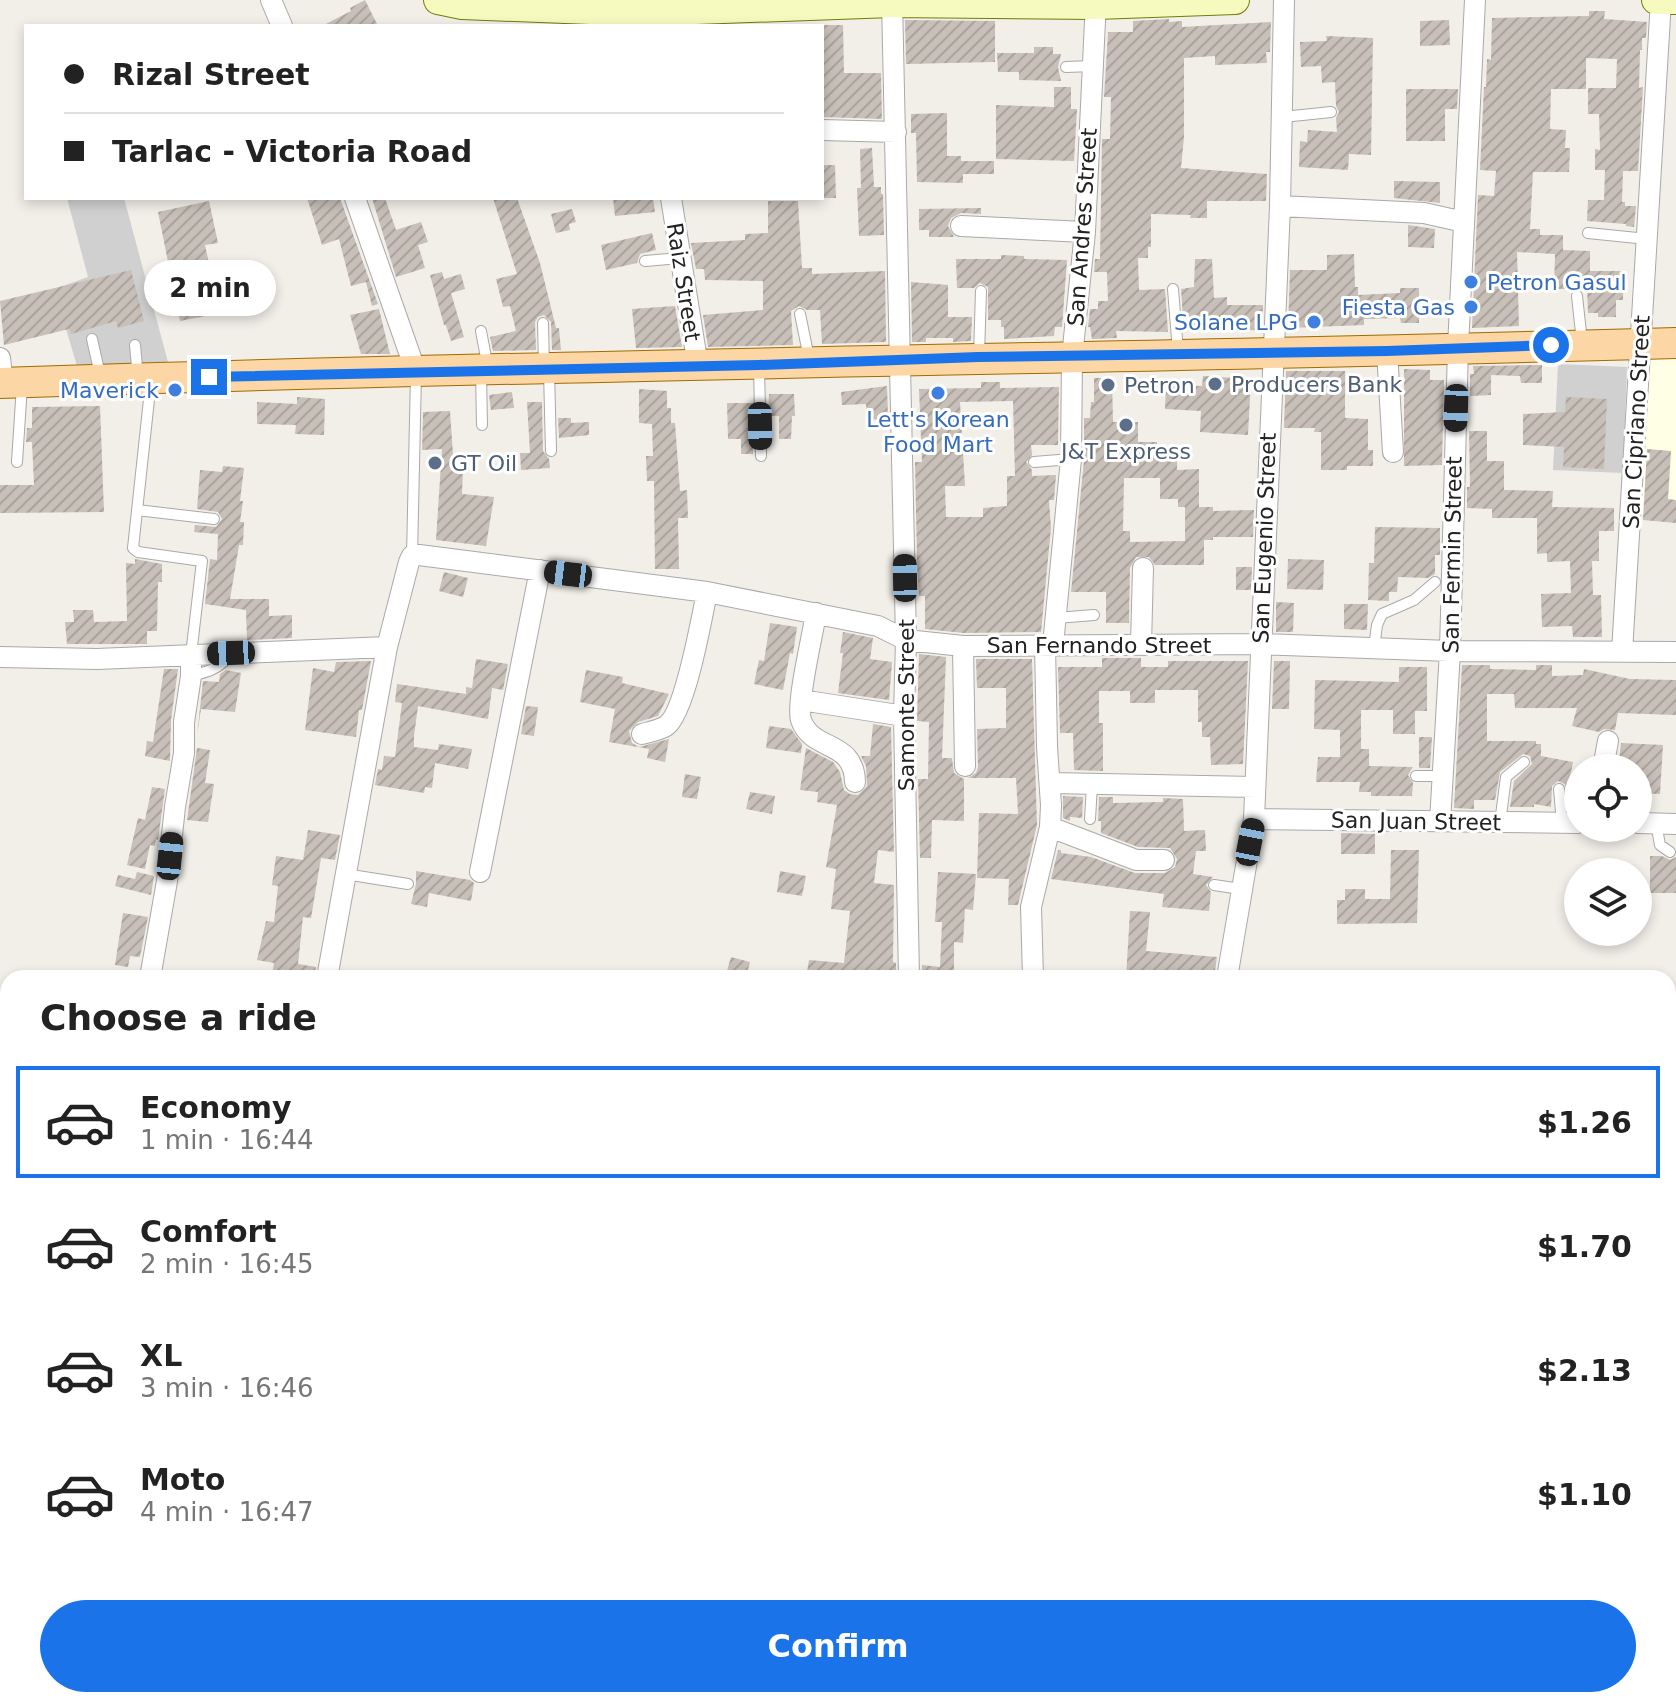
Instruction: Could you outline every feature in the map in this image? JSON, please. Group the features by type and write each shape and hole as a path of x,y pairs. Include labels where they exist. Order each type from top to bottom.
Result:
{"main road":[{"path":"441,0 516,3 558,12 642,19 711,4 781,10 892,2 1235,0"},
{"path":"1660,0 1676,0"},
{"path":"6,377 101,381 810,364 978,357 1676,343"}],"street":[{"path":"271,0 281,24"},
{"name":"San Eugenio Street","path":"1228,970 1254,819 1280,206 1284,0"},
{"name":"San Fermin Street","path":"1440,822 1450,651 1458,347 1475,0"},
{"name":"San Cipriano Street","path":"1622,652 1660,0"},
{"name":"Samonte Street","path":"892,2 906,640 904,716 909,970"},
{"name":"San Andres Street","path":"1033,970 1031,907 1050,827 1047,747 1049,645 1056,618 1071,459 1072,357 1085,232 1096,2"},
{"path":"824,130 896,132"},
{"path":"356,200 416,372"},
{"name":"Raiz Street","path":"671,200 698,366"},
{"path":"1280,206 1424,213 1464,222"},
{"path":"961,226 1085,232"},
{"path":"1387,351 1393,452"},
{"path":"328,970 387,647 412,556"},
{"name":"San Fernando Street","path":"412,556 707,592 878,626 906,640 963,646 1260,644 1450,651 1676,652"},
{"path":"1141,645 1143,568"},
{"path":"480,872 540,570"},
{"path":"642,734 666,727 674,717 695,651 707,592"},
{"path":"816,613 799,713 807,732 850,759 855,770 855,782"},
{"path":"963,646 965,766"},
{"path":"0,657 97,659 387,647"},
{"path":"151,970 184,753 191,655"},
{"path":"801,700 904,716"},
{"path":"1606,754 1608,741"},
{"path":"1050,783 1255,787"},
{"name":"San Juan Street","path":"1254,819 1564,823"},
{"path":"1050,827 1136,860 1164,860"}],"lane":[{"path":"1066,67 1093,66"},
{"path":"1283,117 1331,112"},
{"path":"1588,233 1647,239"},
{"path":"645,261 680,258"},
{"path":"1173,289 1179,354"},
{"path":"978,357 981,291"},
{"path":"1577,296 1583,344"},
{"path":"800,314 810,364"},
{"path":"543,323 551,451"},
{"path":"481,331 485,370 482,425"},
{"path":"92,339 101,381"},
{"path":"135,345 144,379 133,548 138,552 202,561 191,655"},
{"path":"759,365 761,456"},
{"path":"412,556 416,372"},
{"path":"6,377 17,462"},
{"path":"1034,462 1071,459"},
{"path":"137,510 214,519"},
{"path":"1374,648 1382,614 1404,606 1435,582"},
{"path":"1056,618 1094,615"},
{"path":"191,676 212,671 223,664 231,653"},
{"path":"1500,823 1506,777 1524,762"},
{"path":"1416,776 1443,776"},
{"path":"1090,819 1092,785"},
{"path":"1559,789 1564,804"},
{"path":"1657,823 1660,845 1670,852"},
{"path":"345,874 408,884"},
{"path":"1214,885 1241,889"}],"shaded area":[{"path":"68,200 125,200 168,362 77,366 54,289 88,277"},
{"path":"1641,349 1676,351 1676,516 1632,513"},
{"path":"1558,364 1627,367 1623,473 1553,470"}],"building":[{"path":"365,0 377,24 326,24 351,11 350,8"},
{"path":"1589,11 1605,11 1604,19 1647,22 1646,38 1642,38 1640,50 1639,88 1643,87 1638,171 1623,171 1622,202 1625,206 1636,206 1634,227 1587,221 1588,200 1604,200 1605,170 1595,170 1595,149 1600,150 1599,114 1588,114 1588,88 1616,88 1617,59 1586,58 1586,89 1551,89 1550,129 1566,130 1565,148 1570,148 1569,172 1533,172 1530,229 1540,229 1540,235 1563,235 1563,250 1590,251 1590,271 1623,271 1623,300 1616,300 1616,317 1598,317 1598,313 1588,313 1587,289 1554,289 1555,254 1517,252 1519,326 1472,328 1478,195 1494,196 1496,171 1480,170 1484,87 1487,59 1491,60 1492,18 1589,16"},
{"path":"1169,19 1169,22 1182,21 1182,27 1271,22 1267,63 1215,65 1215,56 1184,58 1181,168 1267,174 1266,201 1207,201 1207,218 1151,214 1148,258 1138,258 1139,290 1165,289 1168,332 1116,331 1117,338 1092,339 1088,327 1090,309 1098,309 1098,301 1108,301 1107,272 1094,272 1095,259 1100,259 1102,139 1110,139 1111,97 1104,97 1108,32 1133,32 1133,21"},
{"path":"905,20 995,21 995,62 906,64"},
{"path":"1449,20 1450,45 1420,46 1420,21"},
{"path":"824,25 843,25 844,73 881,73 882,119 824,117"},
{"path":"1326,36 1373,38 1371,155 1349,154 1348,170 1299,167 1300,141 1307,142 1308,130 1337,132 1339,112 1335,82 1322,83 1321,66 1301,67 1300,42 1327,41"},
{"path":"1034,47 1053,47 1053,54 1061,54 1058,67 1061,81 1019,80 1019,72 998,72 997,53 1034,53"},
{"path":"1054,87 1071,87 1071,109 1077,109 1074,161 996,159 996,105 1054,107"},
{"path":"1406,89 1458,89 1457,109 1445,109 1445,141 1406,141"},
{"path":"947,113 947,156 961,156 961,161 994,161 994,174 963,174 963,183 917,182 916,133 911,133 911,114"},
{"path":"872,148 874,187 881,187 883,194 884,235 859,236 857,188 861,188 860,149"},
{"path":"824,165 835,165 836,198 824,198"},
{"path":"1394,181 1440,182 1440,203 1394,198"},
{"path":"308,200 341,200 378,304 372,306 366,282 351,286 339,239 322,245"},
{"path":"373,200 386,200 396,230 421,222 428,242 418,245 425,268 396,277"},
{"path":"494,200 518,200 540,263 556,328 559,328 561,350 552,350 551,322 544,315 535,322 536,350 493,351 490,337 516,331 510,306 503,307 496,279 517,274"},
{"path":"613,200 653,200 655,212 615,216"},
{"path":"209,201 218,243 205,245 220,313 180,321 158,212"},
{"path":"768,201 798,201 802,268 812,268 812,274 885,271 886,342 822,344 820,310 807,310 799,306 791,311 793,345 708,347 703,315 763,310 763,281 705,280 704,269 696,269 691,243 745,240 745,234 768,233"},
{"path":"981,208 981,214 961,213 951,218 948,226 954,237 929,237 929,230 919,230 919,209"},
{"path":"572,209 576,222 569,224 570,230 556,233 551,214"},
{"path":"1408,225 1435,229 1434,248 1408,247"},
{"path":"652,233 656,250 640,254 637,263 606,270 601,245"},
{"path":"1354,254 1358,295 1400,293 1400,288 1419,288 1419,323 1401,323 1400,318 1364,319 1364,325 1288,328 1290,270 1327,270 1327,255"},
{"path":"1001,255 1067,260 1062,327 1055,327 1054,336 1004,339 1001,320 988,320 988,287 980,283 974,288 957,288 956,259 1001,259"},
{"path":"1195,259 1212,259 1214,298 1227,297 1227,305 1263,305 1262,330 1184,331 1181,289 1194,287"},
{"path":"131,270 144,321 118,328 116,321 71,334 69,329 4,345 0,301"},
{"path":"442,272 444,279 461,274 465,289 451,293 464,337 451,341 430,275"},
{"path":"911,282 948,285 948,317 972,317 971,341 926,338 926,342 912,342"},
{"path":"675,306 682,347 636,348 632,309"},
{"path":"379,309 390,354 361,354 350,315"},
{"path":"1542,365 1542,383 1521,383 1520,376 1491,375 1491,395 1470,396 1473,366"},
{"path":"1404,369 1430,370 1430,380 1444,380 1442,465 1404,466"},
{"path":"1286,371 1345,371 1345,418 1368,419 1368,450 1373,450 1373,466 1321,470 1321,432 1314,432 1315,428 1284,428"},
{"path":"1203,376 1251,379 1248,435 1200,432 1201,411 1165,409 1166,385 1202,386"},
{"path":"1094,378 1112,378 1113,422 1138,422 1138,442 1157,442 1157,454 1177,453 1177,470 1199,469 1199,507 1213,507 1213,511 1254,510 1253,537 1213,537 1213,540 1204,540 1204,565 1155,565 1149,557 1136,557 1130,568 1129,623 1106,623 1106,592 1071,592 1084,460 1084,418 1090,418 1091,402 1094,402","holes":["1124,478 1160,478 1160,499 1178,499 1178,507 1185,507 1185,541 1130,542 1130,531 1123,531"]},
{"path":"981,382 1000,382 1000,388 1059,387 1058,445 1031,445 1032,455 1026,462 1032,476 1056,475 1054,500 1049,500 1051,528 1041,632 964,633 925,629 925,596 919,596 917,560 915,462 922,462 919,389 981,388","holes":["1013,401 1015,476 1007,476 1007,506 983,508 983,517 946,517 945,486 965,486 960,402"]},
{"path":"887,386 888,415 880,416 880,419 867,420 866,404 842,405 841,392"},
{"path":"639,389 667,391 667,408 671,408 671,423 675,423 680,491 687,490 688,518 678,518 679,569 655,569 654,481 647,481 646,456 653,456 652,424 639,423"},
{"path":"512,392 514,408 491,410 489,395"},
{"path":"769,394 794,394 795,416 792,416 791,439 779,439 779,416 768,416"},
{"path":"297,397 325,399 324,435 295,434 296,425 257,424 257,402 297,404"},
{"path":"1566,397 1607,399 1604,469 1563,467 1564,447 1523,445 1523,414 1565,412"},
{"path":"527,402 542,402 543,451 549,459 550,468 521,470 520,453 530,453"},
{"path":"727,403 752,403 753,454 741,454 741,439 728,439"},
{"path":"100,406 104,512 0,513 0,485 34,485 32,442 26,442 27,428 32,428 32,407"},
{"path":"450,411 454,469 463,469 462,494 494,497 486,546 436,540 442,449 422,450 423,412"},
{"path":"558,418 571,418 571,423 589,422 589,435 559,438"},
{"path":"1469,431 1487,431 1487,461 1504,461 1504,490 1553,491 1552,507 1614,508 1614,531 1599,531 1599,561 1592,561 1593,595 1601,595 1602,637 1573,637 1572,626 1542,627 1541,594 1571,593 1570,561 1547,562 1547,553 1537,554 1537,518 1492,518 1492,509 1467,508 1467,487 1470,487"},
{"path":"1647,449 1671,451 1668,499 1676,500 1676,523 1643,520"},
{"path":"223,466 244,468 240,501 243,501 240,522 244,522 243,545 239,545 230,599 269,599 269,616 292,615 292,638 247,640 246,610 205,604 210,559 217,560 218,534 194,532 195,525 216,527 222,519 218,512 197,509 200,470 222,472"},
{"path":"1375,527 1440,528 1440,555 1435,555 1435,574 1428,578 1398,577 1397,592 1389,592 1389,601 1368,600 1369,563 1374,563"},
{"path":"135,559 162,564 162,582 158,582 157,631 147,631 147,644 67,644 65,622 74,622 73,610 93,610 94,622 127,621 126,563 135,564"},
{"path":"1288,559 1324,560 1323,590 1287,589"},
{"path":"1236,567 1252,567 1251,590 1236,590"},
{"path":"444,572 468,578 463,597 439,591"},
{"path":"1276,602 1294,603 1293,632 1276,632"},
{"path":"1344,604 1368,604 1367,630 1344,629"},
{"path":"770,623 797,627 783,690 754,684 759,660 764,661"},
{"path":"843,632 873,638 870,659 892,662 889,700 838,693"},
{"path":"919,654 946,657 942,758 952,758 954,773 964,779 964,821 932,820 931,858 920,858 918,779 928,779 929,722 917,721"},
{"path":"1102,658 1141,658 1141,667 1168,667 1168,661 1248,661 1243,764 1211,765 1210,737 1202,737 1202,722 1198,722 1198,690 1155,690 1155,703 1130,703 1130,691 1099,691 1103,771 1074,770 1073,733 1060,733 1058,667 1102,667"},
{"path":"476,659 508,664 503,690 492,688 488,719 418,706 414,736 414,747 438,750 439,744 472,749 468,769 435,763 432,788 425,787 424,793 375,785 384,756 395,757 402,703 395,702 397,684 466,694 466,687 472,688"},
{"path":"976,659 1032,659 1037,825 1018,905 1008,905 1009,879 977,878 979,813 1018,814 1016,778 968,778 976,773 978,767 977,729 1006,728 1006,688 977,688"},
{"path":"371,661 356,737 305,730 313,668 334,672 336,662"},
{"path":"1274,661 1290,661 1289,709 1272,709"},
{"path":"1462,665 1536,670 1536,665 1552,665 1552,676 1583,675 1584,669 1630,679 1676,680 1676,715 1618,713 1615,730 1599,732 1572,726 1577,708 1515,708 1514,694 1487,694 1487,741 1536,741 1536,744 1541,744 1541,756 1564,760 1564,784 1558,781 1552,786 1551,807 1534,804 1534,807 1510,807 1514,781 1532,764 1530,756 1523,754 1500,772 1495,800 1474,800 1474,809 1454,808"},
{"path":"1399,667 1427,667 1427,711 1415,711 1415,734 1393,734 1393,710 1361,710 1361,749 1369,749 1369,766 1413,767 1408,775 1413,783 1412,796 1371,796 1371,792 1359,792 1360,782 1316,782 1318,757 1340,757 1340,730 1314,729 1315,680 1399,682"},
{"path":"164,669 178,669 171,720 170,761 145,756 147,741 153,742"},
{"path":"226,670 241,673 235,712 201,709 197,735 203,681 219,682 220,674"},
{"path":"586,670 623,677 622,683 669,694 658,716 638,722 629,731 632,743 639,747 669,739 665,762 647,758 649,749 609,742 615,709 580,702"},
{"path":"526,706 538,707 534,736 521,734"},
{"path":"873,724 891,727 894,852 878,850 874,883 894,885 893,962 896,963 896,970 807,970 809,960 844,963 850,911 831,909 836,869 826,867 837,805 817,802 818,792 800,790 806,748 833,762 840,772 844,790 858,795 867,786 866,766 861,756 870,756"},
{"path":"769,726 791,729 802,744 801,753 766,748"},
{"path":"1419,737 1432,737 1430,768 1419,768"},
{"path":"1621,743 1663,745 1660,794 1652,794 1652,754 1620,754"},
{"path":"197,748 210,750 205,783 214,784 208,822 187,820"},
{"path":"685,774 701,777 697,799 682,797"},
{"path":"152,787 165,789 158,840 155,846 150,845 145,869 127,865 138,818 145,820"},
{"path":"750,792 775,796 772,814 746,809"},
{"path":"1063,796 1083,797 1082,818 1070,817 1070,821 1063,818"},
{"path":"1099,797 1113,797 1113,803 1183,799 1184,831 1205,830 1206,851 1196,851 1193,874 1213,877 1206,885 1211,892 1209,911 1162,907 1164,894 1051,879 1058,850 1091,857 1135,873 1165,873 1175,867 1177,859 1170,848 1138,847 1101,833"},
{"path":"308,830 340,835 335,860 321,858 311,918 303,917 298,964 316,967 315,970 273,970 274,963 257,960 266,921 274,922 278,886 272,885 276,856 303,860"},
{"path":"1341,833 1375,834 1375,854 1341,854"},
{"path":"1391,850 1419,850 1417,923 1337,924 1337,900 1345,900 1345,889 1365,889 1365,899 1390,899"},
{"path":"1662,856 1670,860 1676,857 1676,893 1652,893 1650,858"},
{"path":"416,871 470,880 474,883 471,901 429,893 427,907 411,904"},
{"path":"780,871 806,876 802,896 777,892"},
{"path":"137,872 154,876 151,895 115,886 118,875 135,879"},
{"path":"938,872 976,874 973,910 965,909 963,943 954,942 954,970 922,970 922,965 940,967 942,922 935,922"},
{"path":"1130,911 1150,912 1146,951 1217,957 1215,970 1126,970"},
{"path":"123,913 148,917 140,957 130,956 128,967 115,965"},
{"path":"731,957 750,962 748,970 727,970"}],"place":[{"name":"Petron Gasul","path":"1471,282"},
{"name":"Fiesta Gas","path":"1471,307"},
{"name":"Solane LPG","path":"1314,322"},
{"name":"Producers Bank","path":"1215,384"},
{"name":"Petron","path":"1108,385"},
{"name":"Maverick","path":"175,390"},
{"name":"Lett's Korean Food Mart","path":"938,393"},
{"name":"J&T Express","path":"1126,425"},
{"name":"GT Oil","path":"435,463"}],"route":[{"path":"209,377 1551,345"}]}
